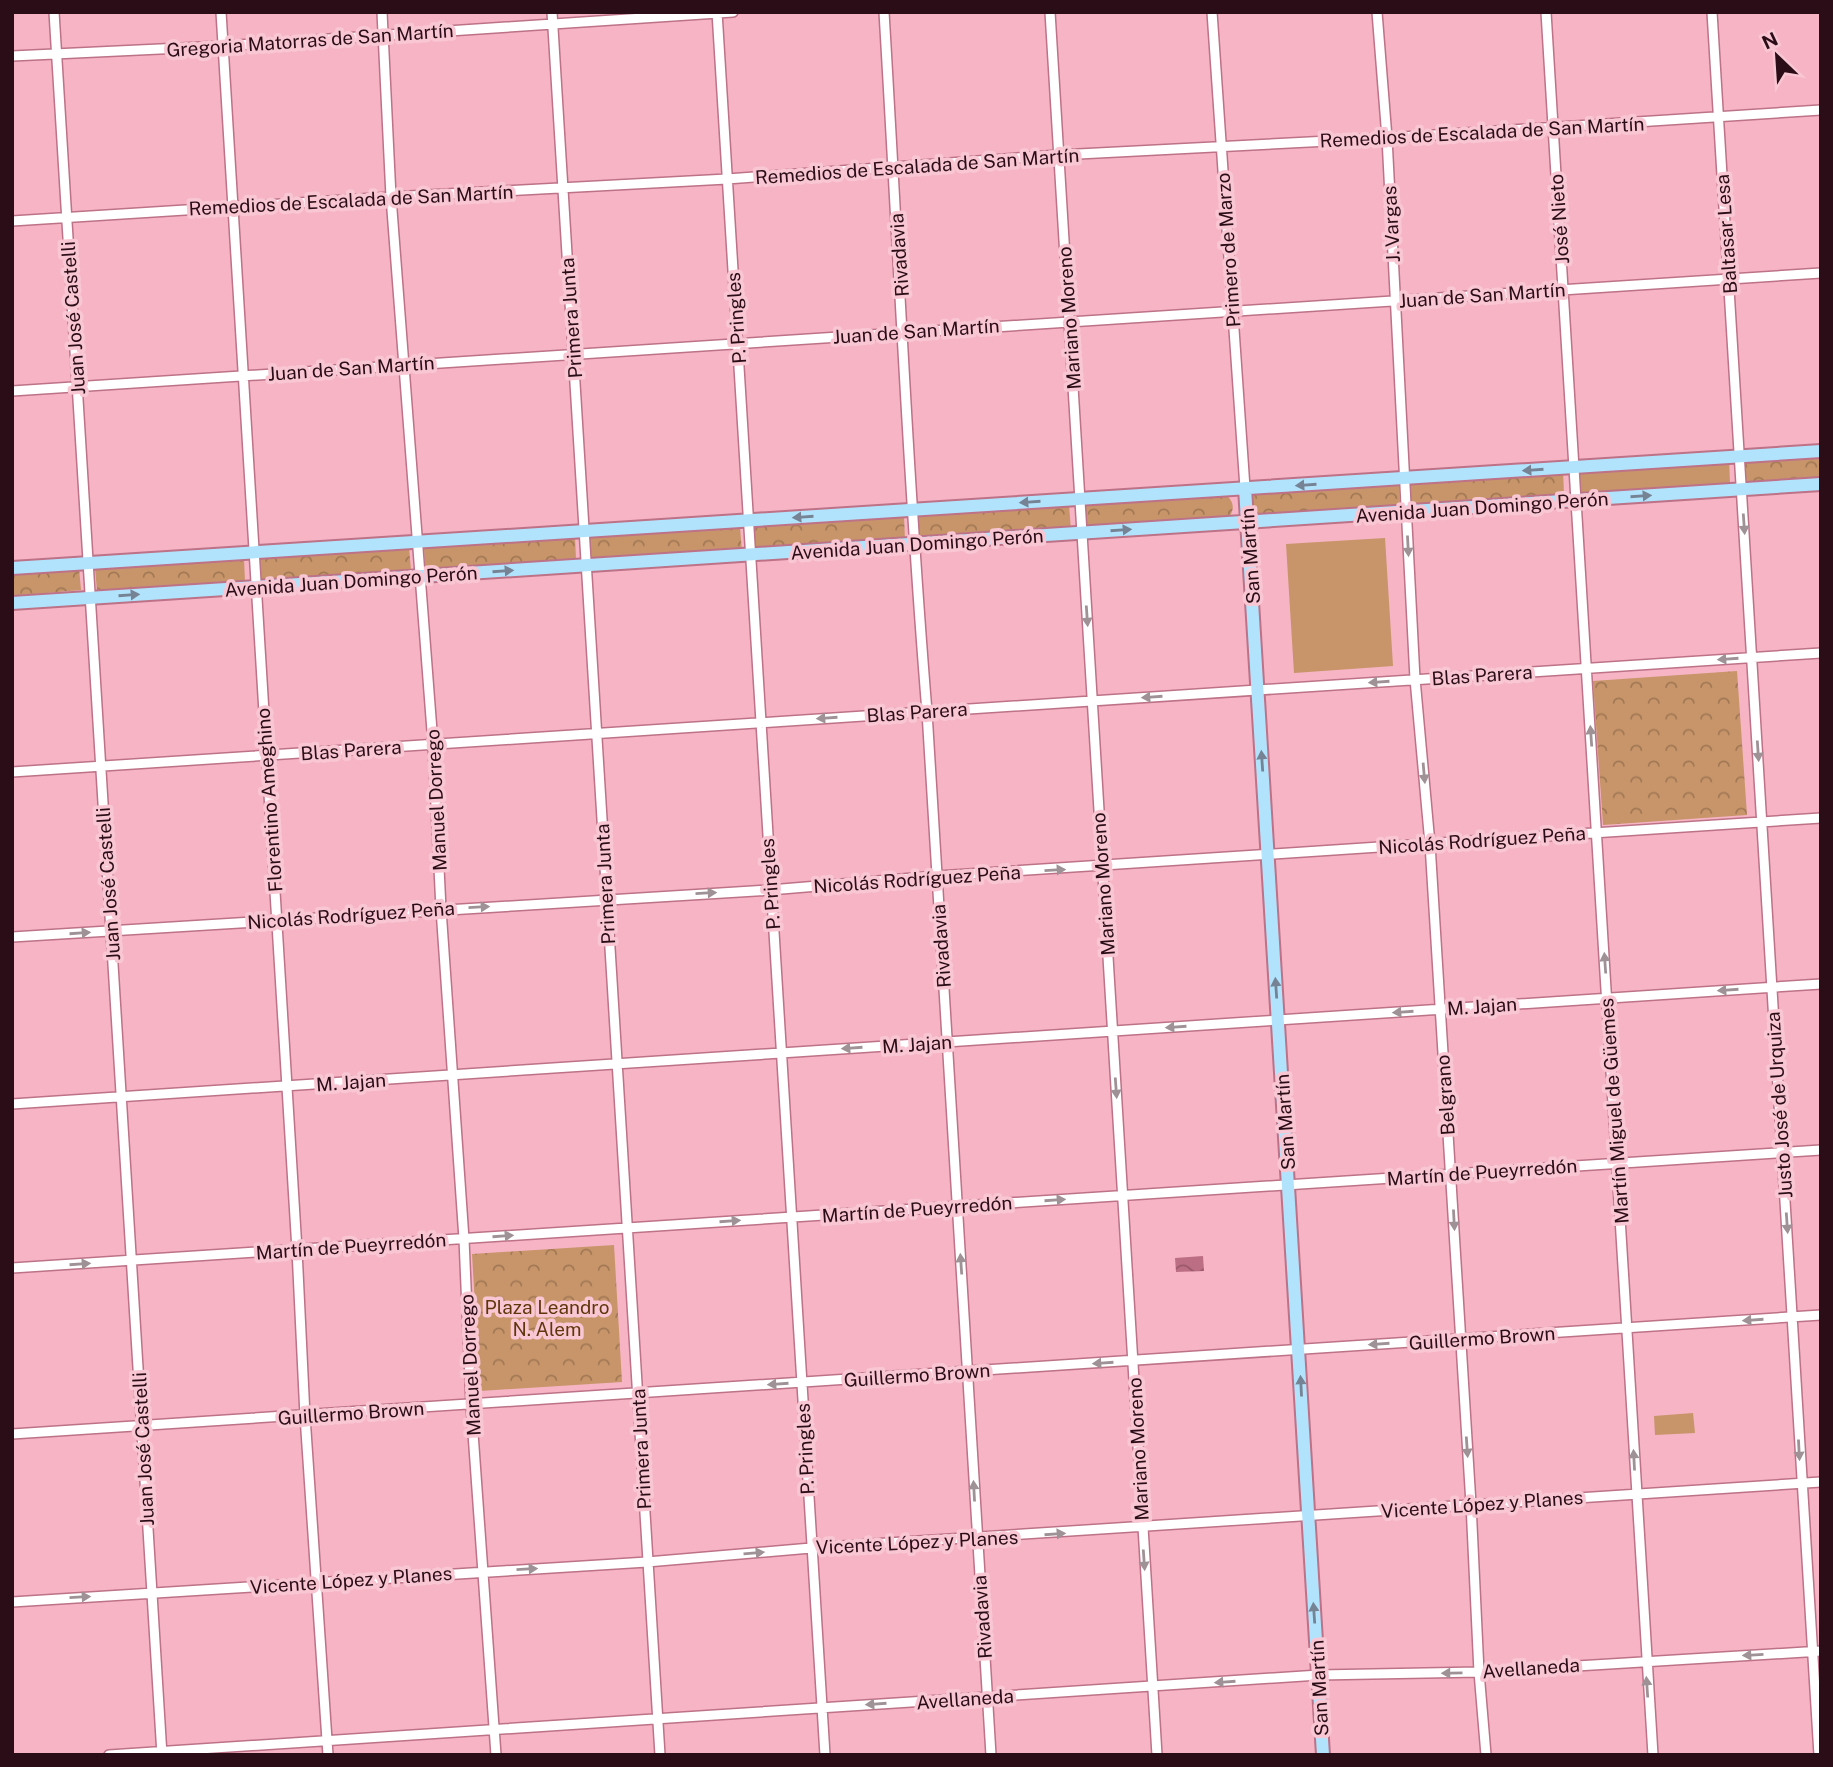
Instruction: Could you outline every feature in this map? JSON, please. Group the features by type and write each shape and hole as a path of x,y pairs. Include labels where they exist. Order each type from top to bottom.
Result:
{"main road":[{"name":"Avenida Juan Domingo Perón","path":"12,568 1821,451"},
{"name":"Avenida Juan Domingo Perón","path":"12,603 1821,484"},
{"name":"San Martín","path":"1245,488 1323,1755"}],"street":[{"name":"Juan José Castelli","path":"54,12 162,1753"},
{"name":"Florentino Ameghino","path":"221,12 297,1250 304,1416 328,1755"},
{"name":"Manuel Dorrego","path":"382,12 391,197 433,744 441,909 464,1239 471,1405 496,1755"},
{"name":"Primera Junta","path":"552,12 660,1755"},
{"name":"Gregoria Matorras de San Martín","path":"12,56 553,26 733,12"},
{"name":"Rivadavia","path":"884,12 904,332 913,544 927,712 991,1755"},
{"name":"Mariano Moreno","path":"1050,12 1157,1755"},
{"name":"Primero de Marzo","path":"1212,12 1245,488"},
{"name":"J. Vargas","path":"1377,12 1387,138 1405,478"},
{"name":"José Nieto","path":"1546,12 1575,467"},
{"name":"Baltasar Lesa","path":"1712,12 1739,456"},
{"name":"P. Pringles","path":"717,13 825,1755"},
{"name":"Remedios de Escalada de San Martín","path":"12,221 1821,110"},
{"name":"Juan de San Martín","path":"12,391 1821,272"},
{"name":"Justo José de Urquiza","path":"1739,456 1801,1484 1816,1651 1819,1755"},
{"name":"Martín Miguel de Güemes","path":"1575,467 1628,1328 1645,1661 1653,1755"},
{"name":"Belgrano","path":"1405,478 1415,680 1430,844 1486,1755"},
{"name":"Blas Parera","path":"12,772 1821,653"},
{"name":"Nicolás Rodríguez Peña","path":"12,937 770,890 937,876 1821,818"},
{"name":"M. Jajan","path":"12,1104 1821,984"},
{"name":"Martín de Pueyrredón","path":"12,1268 1821,1150"},
{"name":"Guillermo Brown","path":"12,1434 1821,1315"},
{"name":"Vicente López y Planes","path":"12,1602 647,1562 811,1548 1821,1482"},
{"name":"Avellaneda","path":"109,1755 1319,1675 1479,1672 1816,1651"}],"green space":[{"path":"1821,454 1821,480 1744,485 1743,459"},
{"path":"1729,458 1730,484 1579,495 1578,469"},
{"path":"1563,469 1564,495 1411,507 1410,480"},
{"path":"1399,482 1400,507 1256,516 1250,511 1249,495 1262,491"},
{"path":"1226,495 1233,506 1229,518 1084,527 1083,504"},
{"path":"1069,505 1071,530 917,540 916,515"},
{"path":"904,516 905,540 753,549 752,525"},
{"path":"740,527 742,552 589,561 587,537"},
{"path":"575,537 576,559 425,570 424,548"},
{"path":"1385,538 1393,666 1294,673 1286,544"},
{"path":"409,547 411,570 260,581 258,559"},
{"path":"244,559 245,581 97,591 95,568"},
{"path":"79,568 81,590 12,596 12,573"},
{"path":"1737,671 1747,815 1603,825 1593,681"},
{"name":"Plaza Leandro N. Alem","path":"614,1245 622,1382 480,1391 472,1254"},
{"path":"1693,1413 1695,1433 1655,1435 1654,1416"}],"water":[{"path":"1203,1256 1204,1271 1176,1272 1175,1258"}]}
